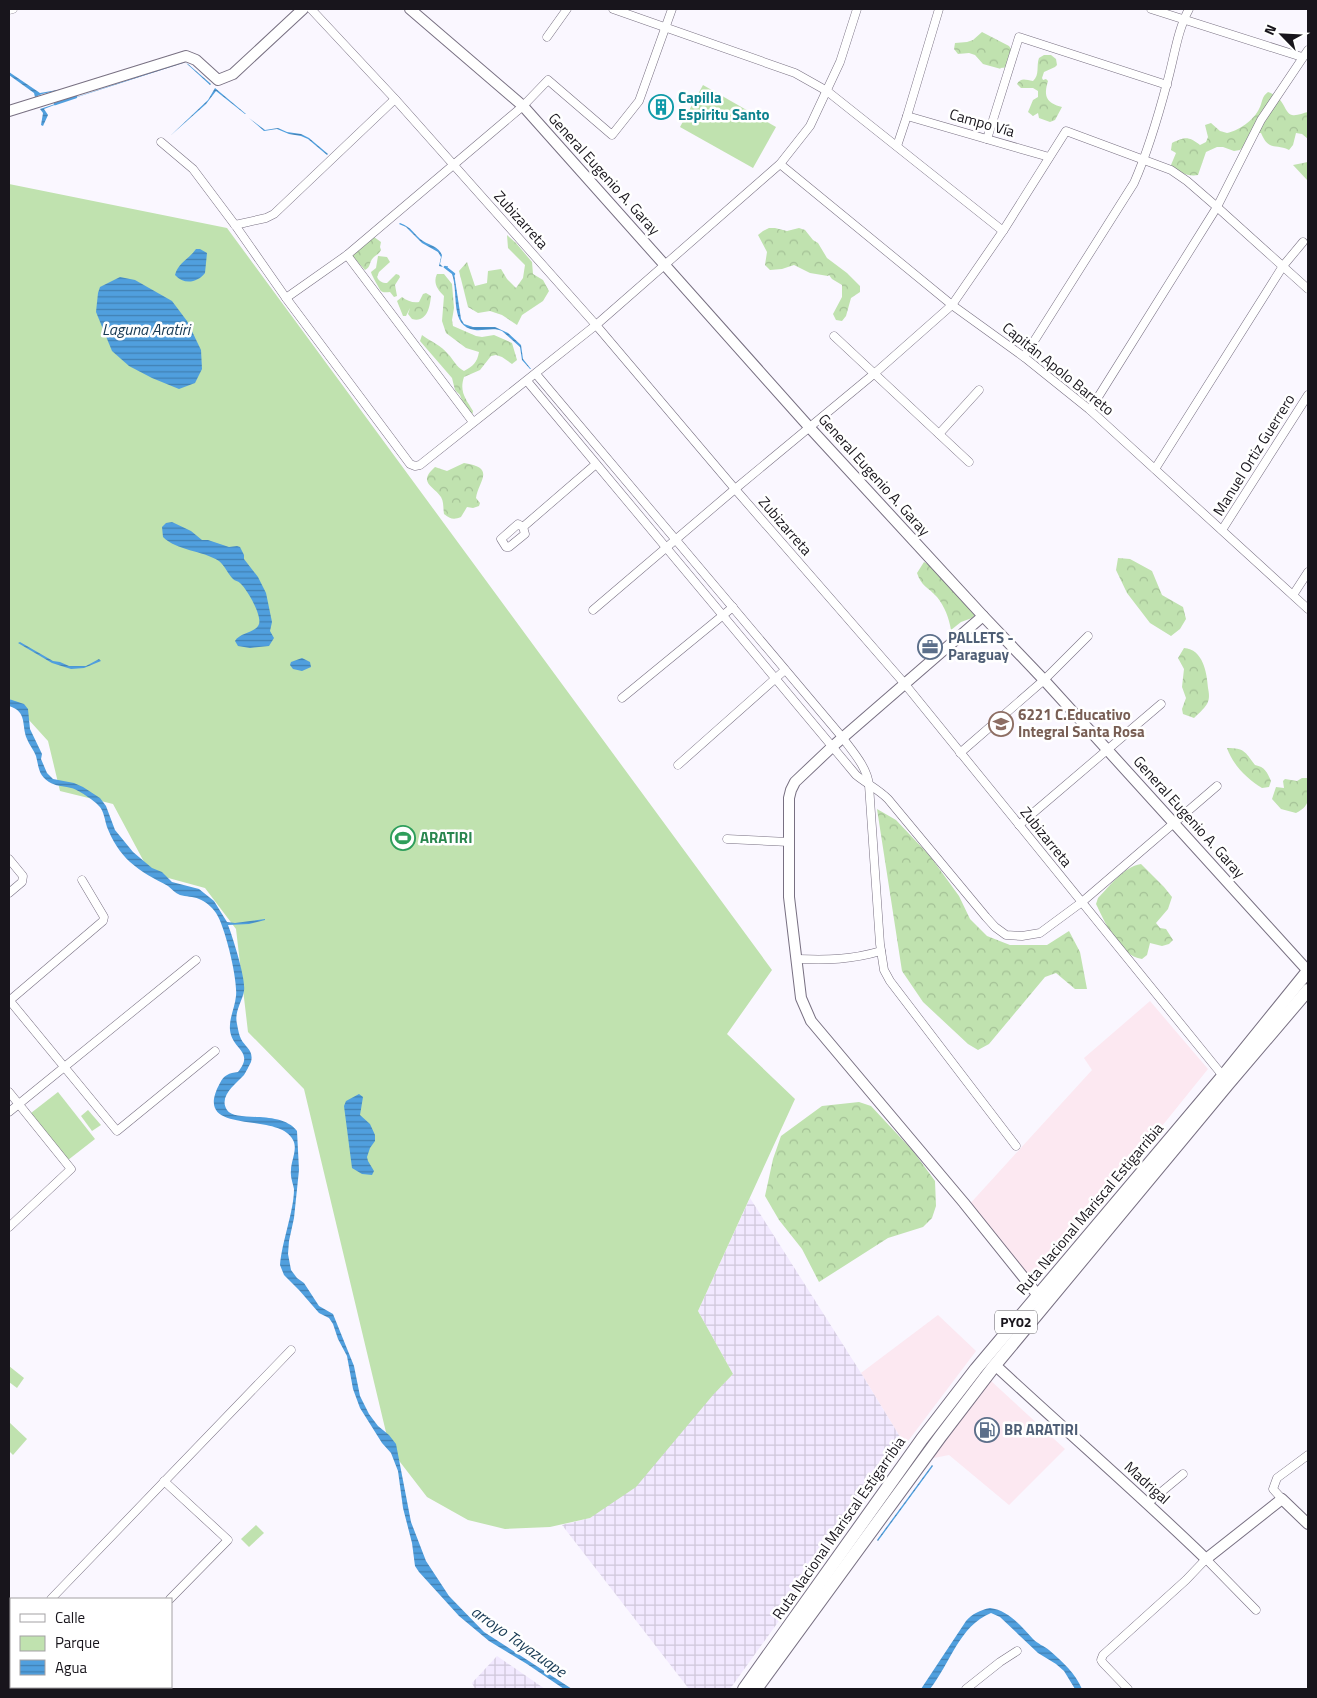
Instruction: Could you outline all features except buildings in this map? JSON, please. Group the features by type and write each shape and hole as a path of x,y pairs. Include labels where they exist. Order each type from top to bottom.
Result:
{"highway":[{"name":"Ruta Nacional Mariscal Estigarribia","path":"756,1689 1042,1300 1308,971"},
{"name":"Ruta Nacional Mariscal Estigarribia","path":"744,1689 922,1439 976,1369 1042,1300 1308,990"}],"street":[{"path":"9,10 13,9"},
{"path":"9,111 186,56 196,60 218,80 233,74 303,9"},
{"name":"Zubizarreta","path":"311,9 395,99 596,325 735,489 904,683 1223,1076"},
{"name":"General Eugenio A. Garay","path":"410,9 523,106 810,428 982,616 1044,680 1308,971"},
{"path":"546,37 567,9"},
{"path":"613,9 795,73 827,90 1004,231"},
{"path":"286,298 347,254 523,106 548,80 612,135 639,101 672,9"},
{"path":"161,142 193,169 286,298 410,464 415,466 420,465 596,325 780,164 810,126 840,62 857,9"},
{"path":"896,146 907,116 939,9"},
{"path":"1151,9 1302,58"},
{"path":"1024,357 1134,183 1144,160 1183,20 1189,9"},
{"path":"987,139 1019,37 1166,86"},
{"path":"1090,410 1217,207 1261,120 1308,50"},
{"path":"235,225 266,218 274,214 395,99"},
{"name":"Campo Vía","path":"907,116 1049,157"},
{"path":"593,610 875,373 952,305 1004,231 1066,131 1171,170 1217,207 1308,289"},
{"name":"Capitán Apolo Barreto","path":"780,164 952,305 1024,357 1090,410 1308,608"},
{"path":"1155,470 1283,266 1303,242"},
{"path":"347,254 473,422"},
{"path":"834,336 969,462"},
{"path":"536,374 842,737 865,770 869,777 870,785 881,951 884,970 890,981 1016,1146"},
{"path":"527,381 856,775 879,790 888,799 986,917 1006,935 1022,936 1040,932 1082,902 1217,786"},
{"path":"939,434 979,390"},
{"name":"Manuel Ortiz Guerrero","path":"1222,530 1308,395"},
{"path":"523,526 596,464"},
{"path":"1293,595 1308,572"},
{"path":"622,698 733,607"},
{"path":"982,616 842,737 795,782 789,798 789,896 801,998 811,1021 964,1202 1042,1300"},
{"path":"960,753 1044,680 1088,636"},
{"path":"678,765 785,670"},
{"path":"1019,825 1161,704"},
{"path":"727,838 789,842"},
{"path":"9,859 23,876 22,882 9,893"},
{"path":"82,880 104,917 103,921 9,1001 117,1131 215,1051"},
{"path":"796,959 837,960 861,957 881,951"},
{"path":"9,1112 196,960"},
{"path":"9,1092 71,1169 9,1227"},
{"path":"52,1598 291,1350"},
{"name":"Madrigal","path":"996,1364 1075,1439 1148,1503 1206,1559"},
{"path":"1308,1455 1276,1478 1273,1489 1308,1524"},
{"path":"1148,1503 1183,1474"},
{"path":"164,1481 228,1540 171,1598"},
{"path":"1128,1689 1103,1663 1101,1660 1103,1655 1186,1580 1206,1559 1282,1499"},
{"path":"1206,1559 1256,1610"},
{"path":"966,1689 1000,1662 1018,1651"}],"shaded area":[{"path":"1150,1001 1208,1069 1033,1286 967,1207 1092,1070 1084,1058"},
{"path":"750,1198 905,1445 730,1689 689,1689 562,1525 590,1518 733,1374 698,1311"},
{"path":"938,1315 976,1351 905,1445 861,1373"},
{"path":"990,1380 1065,1449 1009,1505 949,1455 929,1459"},
{"path":"497,1656 545,1689 475,1689 472,1683"}],"green space":[{"path":"982,32 1009,46 1016,56 1015,62 1011,67 1001,69 983,64 975,55 969,53 958,54 954,49 955,43 973,40"},
{"path":"1044,55 1051,55 1056,59 1057,65 1044,72 1042,78 1048,81 1046,95 1050,101 1062,107 1055,120 1050,122 1039,118 1038,113 1033,116 1028,112 1033,100 1038,97 1038,91 1033,88 1021,88 1017,84 1022,80 1033,81 1037,73 1039,58"},
{"path":"703,85 776,127 753,168 680,127"},
{"path":"1268,92 1278,97 1289,114 1298,115 1308,112 1308,139 1302,134 1296,133 1293,145 1289,150 1270,145 1261,133 1257,133 1240,150 1234,151 1217,147 1206,152 1198,175 1183,173 1171,165 1176,153 1171,150 1172,143 1186,138 1200,145 1206,142 1208,137 1205,125 1211,123 1220,131 1227,133 1236,130 1257,113 1264,96"},
{"path":"1308,162 1308,181 1293,165"},
{"name":"ARATIRI","path":"9,184 227,228 772,970 727,1034 795,1099 698,1311 733,1374 636,1487 590,1518 550,1527 505,1529 468,1520 427,1497 390,1449 304,1089 248,1032 236,929 205,888 150,873 113,804 60,791 48,741 9,698"},
{"path":"769,228 787,231 799,228 805,230 818,243 827,258 847,273 860,286 860,292 851,298 846,316 842,321 836,320 833,314 842,297 842,285 829,275 810,273 794,265 770,270 765,265 767,252 758,235"},
{"path":"507,235 532,262 533,274 543,280 549,291 543,301 522,315 517,325 502,315 490,311 478,313 468,307 459,271 467,262 475,286 487,283 488,271 501,269 516,288 523,278 525,265 508,248"},
{"path":"374,237 381,242 381,250 365,270 353,257 353,253 360,249 363,242"},
{"path":"378,256 387,257 390,262 379,272 377,277 380,281 387,283 396,274 400,277 395,285 397,296 394,297 390,292 381,291 372,276 371,272 376,268"},
{"path":"437,274 444,274 452,284 453,326 476,336 494,335 512,343 517,360 512,364 502,357 491,356 480,370 464,377 462,387 473,411 472,416 455,390 452,378 420,341 422,335 439,346 464,371 474,364 478,356 479,352 466,348 446,333 442,321 444,296 436,286"},
{"path":"426,293 431,296 430,305 427,313 421,319 412,319 408,314 410,308 406,316 403,316 397,301 402,297 406,300 419,302 423,294"},
{"path":"464,463 474,465 483,472 476,498 480,503 479,506 473,508 467,507 461,517 448,517 444,514 442,499 429,484 427,477 435,467 447,471"},
{"path":"1118,558 1130,559 1152,571 1162,595 1183,607 1186,619 1180,629 1171,636 1150,623 1127,593 1116,570"},
{"path":"924,562 954,588 975,598 976,614 972,618 961,622 951,630 948,617 942,605 937,597 923,584 917,573"},
{"path":"1184,648 1190,649 1200,657 1205,669 1209,696 1204,708 1194,718 1183,714 1182,709 1186,698 1182,687 1184,669 1178,658"},
{"path":"1227,748 1241,750 1255,765 1263,769 1271,781 1269,787 1262,788 1246,776 1237,766"},
{"path":"1302,778 1308,778 1309,794 1305,806 1296,813 1281,809 1272,799 1276,787 1284,788 1283,781 1285,779 1297,781"},
{"path":"877,809 896,820 930,856 959,896 970,919 987,936 1010,945 1047,945 1069,931 1080,952 1087,989 1075,989 1056,973 1045,977 989,1044 978,1050 968,1044 923,1002 902,971"},
{"path":"1141,864 1172,897 1168,909 1156,923 1160,928 1166,929 1173,940 1169,944 1162,946 1150,943 1147,955 1142,959 1126,952 1120,945 1108,929 1096,904 1098,898 1117,878 1128,869"},
{"path":"58,1092 95,1139 68,1160 31,1113"},
{"path":"859,1102 871,1106 913,1151 935,1181 936,1206 932,1218 923,1227 888,1238 819,1282 802,1249 779,1220 765,1196 773,1159 781,1136 822,1106"},
{"path":"88,1110 101,1125 92,1131 81,1116"},
{"path":"9,1366 24,1378 17,1388 9,1382"},
{"path":"9,1422 27,1439 13,1455 9,1451"},
{"path":"256,1525 264,1533 249,1547 241,1539"}],"water":[{"path":"183,62 186,63 44,109 48,115 43,126 41,125 43,113 40,109"},
{"path":"186,63 188,64 211,84 210,85"},
{"path":"9,72 40,93 69,88 35,97 34,93 9,75"},
{"path":"215,88 246,114 216,91 206,104 170,136 208,100"},
{"path":"249,118 265,130 278,128 287,132 301,134 309,138 328,154 301,136 289,134 277,129 264,131"},
{"path":"399,224 407,227 423,241 438,250 442,255 440,264 443,267 439,266 441,257 438,252 422,243 406,227"},
{"path":"196,249 207,253 205,273 194,281 182,280 175,275 176,271"},
{"path":"454,273 461,319 464,324 473,327 495,327 508,333 521,345 523,359 531,369 522,360 520,347 502,331 496,329 475,330 467,328 461,323 456,308 452,274"},
{"name":"Laguna Aratiri","path":"120,277 135,280 172,301 187,321 201,350 202,369 195,383 179,389 129,366 112,351 96,312 98,293 100,287"},
{"path":"172,522 191,531 202,540 208,540 229,547 240,547 244,559 258,577 266,593 272,622 270,631 274,638 269,646 250,648 238,646 235,641 237,638 255,629 259,624 258,615 250,596 219,561 175,545 163,537 162,527 166,523"},
{"path":"20,642 53,661 69,666 86,666 99,659 101,661 84,668 71,669 52,663 18,643"},
{"path":"302,658 310,662 311,667 302,671 293,669 290,665 291,662"},
{"path":"9,699 24,704 28,709 30,729 42,754 41,759 47,773 53,779 74,783 100,798 106,806 115,830 133,852 152,868 162,872 172,882 199,889 214,901 227,922 235,923 265,919 249,924 228,925 239,958 244,985 236,1020 240,1037 252,1058 244,1075 226,1095 225,1105 232,1114 280,1120 289,1124 297,1131 299,1170 288,1254 291,1270 304,1283 319,1306 333,1314 354,1366 360,1396 369,1414 378,1426 396,1444 411,1522 426,1561 449,1596 484,1632 572,1689 564,1689 489,1641 459,1616 415,1566 412,1543 403,1508 398,1471 391,1453 382,1443 360,1408 353,1389 347,1356 333,1324 329,1318 319,1313 284,1275 280,1265 294,1189 291,1178 291,1166 295,1151 293,1140 284,1131 271,1126 240,1121 226,1117 217,1111 214,1100 220,1083 227,1075 238,1072 243,1065 244,1059 234,1042 230,1030 236,988 230,953 220,920 204,901 178,894 130,862 114,841 102,811 94,801 74,789 54,784 45,779 41,774 35,754 25,734 21,715 9,706"},
{"path":"359,1094 363,1097 360,1115 370,1124 375,1135 375,1141 367,1157 374,1171 372,1175 362,1174 352,1168 344,1106 346,1101"},
{"path":"933,1466 878,1541 877,1540"},
{"path":"990,1608 997,1609 1008,1615 1035,1641 1054,1654 1072,1673 1082,1689 1075,1689 1064,1671 1038,1653 1000,1617 991,1613 980,1619 963,1636 930,1689 921,1689 966,1621 976,1613"}],"waterway":[{"path":"55,104 76,97"},
{"path":"445,267 454,274"}],"place":[{"name":"Capilla Espiritu Santo","path":"661,107"},
{"name":"PALLETS - Paraguay","path":"930,647"},
{"name":"6221 C.Educativo Integral Santa Rosa","path":"1001,724"},
{"name":"ARATIRI","path":"403,838"},
{"name":"BR ARATIRI","path":"987,1430"}],"water label":[{"name":"arroyo Tayazuape","path":"519,1641"}]}
